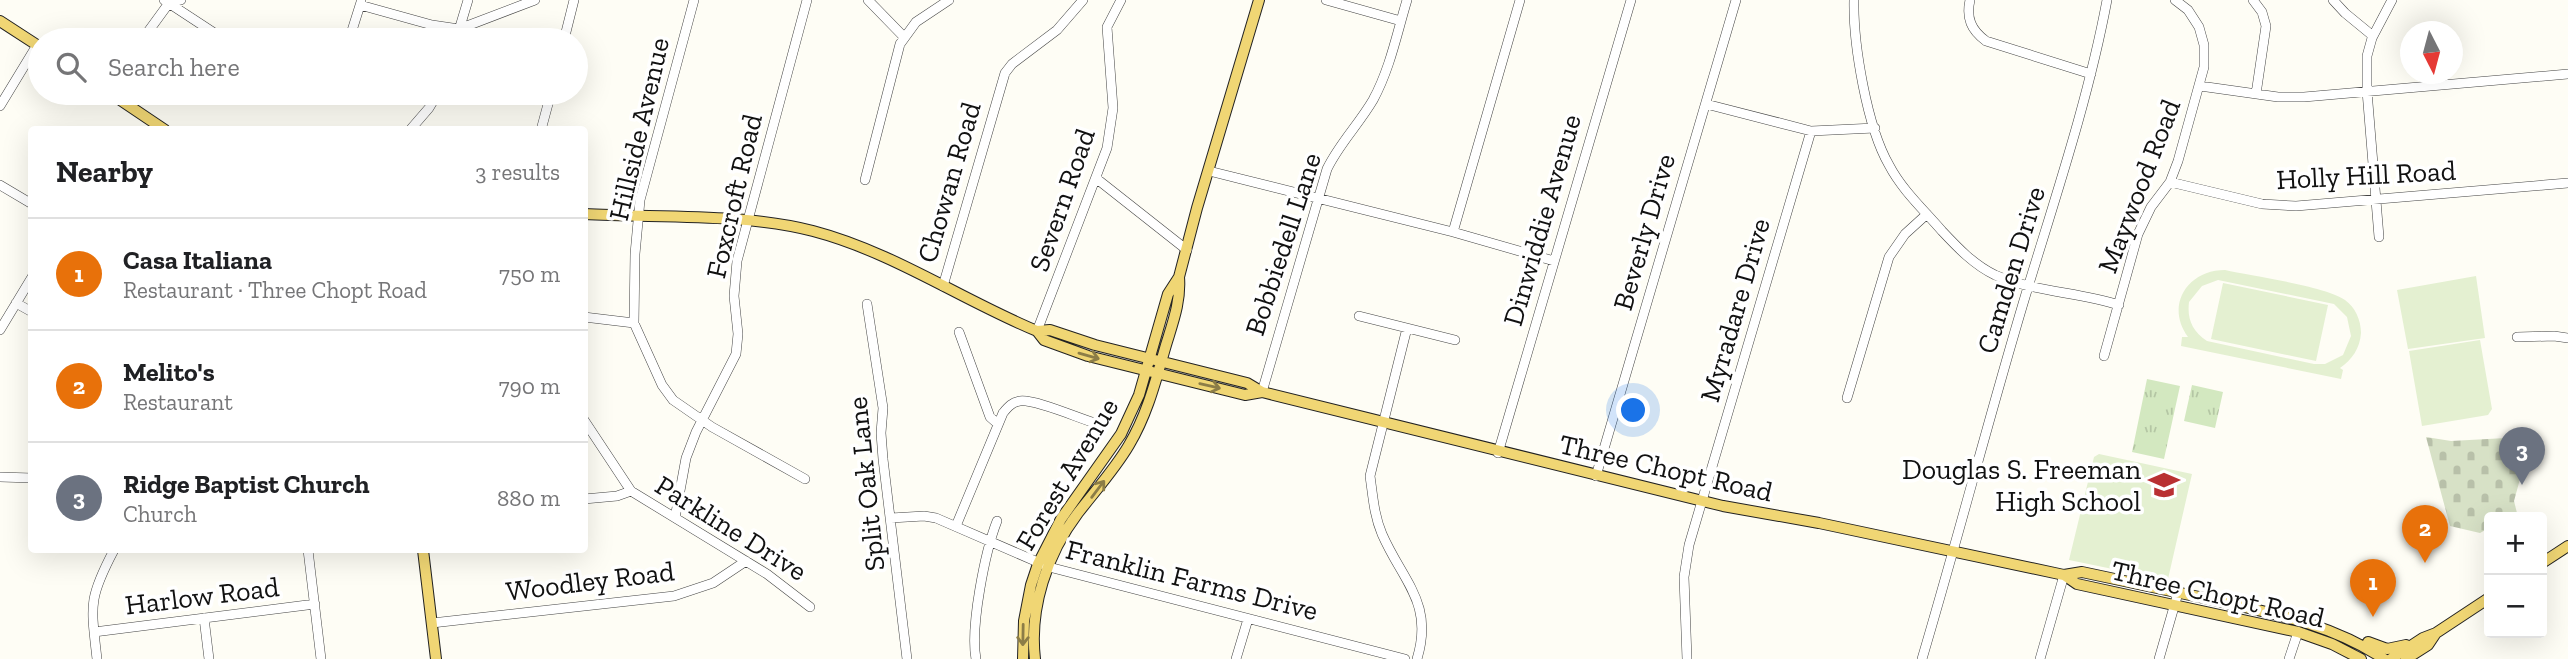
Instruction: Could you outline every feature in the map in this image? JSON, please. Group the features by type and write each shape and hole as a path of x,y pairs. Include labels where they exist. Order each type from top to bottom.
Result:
{"main road":[{"name":"Forest Avenue","path":"1035,659 1034,624 1044,566 1061,519 1121,434 1152,372 1181,296 1180,277 1187,250 1259,0"},
{"path":"0,21 28,39"},
{"path":"128,105 159,126"},
{"name":"Three Chopt Road","path":"588,214 747,221 790,226 835,237 867,249 1037,331 1045,340 1067,349 1245,395 1262,392"},
{"name":"Three Chopt Road","path":"1037,331 1050,330 1095,345 1248,383 1262,392 1383,424 1703,502 2064,575 2082,572 2293,618 2345,636 2384,659"},
{"path":"2547,561 2568,546"},
{"path":"423,553 436,659"},
{"name":"Forest Avenue","path":"1023,659 1024,621 1031,584 1044,566"},
{"name":"Three Chopt Road","path":"2064,575 2077,584 2298,632 2339,647 2361,659"},
{"path":"2391,659 2422,643 2484,601"},
{"path":"2345,636 2387,649 2422,643"},
{"path":"2406,659 2422,643"},
{"path":"2417,659 2422,643"}],"street":[{"path":"150,28 167,2 181,0"},
{"path":"460,28 468,0"},
{"path":"463,28 535,0"},
{"path":"567,28 574,0"},
{"name":"Hillside Avenue","path":"694,0 637,217 634,323 665,391 673,400 701,420 805,479"},
{"name":"Foxcroft Road","path":"675,518 687,458 701,420 736,354 738,334 734,278 807,0"},
{"path":"868,0 904,37"},
{"path":"865,180 897,52 904,37 916,22 949,0"},
{"name":"Chowan Road","path":"943,286 999,91 1008,69 1057,30 1083,0"},
{"name":"Severn Road","path":"1037,331 1097,179 1111,134 1113,108 1107,27 1121,0"},
{"path":"1326,0 1401,21"},
{"name":"Bobbiedell Lane","path":"1262,392 1318,199 1335,153 1375,96 1386,71 1407,0"},
{"path":"1453,232 1520,0"},
{"name":"Dinwiddie Avenue","path":"1498,453 1631,0"},
{"name":"Beverly Drive","path":"1596,477 1736,0"},
{"path":"1854,0 1857,52 1875,128 1888,164 1897,179 1927,214 1978,265 1997,276 2029,286 2119,305"},
{"path":"1970,0 1969,21 1986,41 2091,74"},
{"name":"Camden Drive","path":"1922,659 2091,74 2107,0"},
{"name":"Maywood Road","path":"2104,356 2143,222 2170,182 2200,86 2205,57 2203,37 2193,16 2175,0"},
{"path":"2253,0 2262,12 2266,26 2256,94"},
{"path":"2333,0 2373,36"},
{"path":"2379,237 2367,91 2367,57 2373,36 2392,0"},
{"path":"167,2 207,28"},
{"path":"353,28 361,3 432,25 453,28"},
{"path":"0,106 28,63"},
{"path":"2200,86 2304,97 2568,74"},
{"path":"1706,104 1811,131 1875,128"},
{"path":"413,126 430,105"},
{"path":"542,126 548,105"},
{"name":"Myradare Drive","path":"1687,659 1685,566 1689,545 1811,131"},
{"path":"1209,171 1453,232 1554,261"},
{"path":"1097,179 1187,250"},
{"name":"Holly Hill Road","path":"2170,182 2276,205 2296,206 2568,183"},
{"path":"0,185 28,202"},
{"path":"1847,398 1889,257 1905,234 1927,214"},
{"path":"0,330 28,284"},
{"path":"16,303 28,310"},
{"name":"Split Oak Lane","path":"867,304 883,408 881,433 907,659"},
{"path":"1359,316 1455,340"},
{"path":"588,317 634,323"},
{"path":"1407,328 1370,476 1372,501 1383,536 1421,608 1423,638 1417,659"},
{"path":"959,332 990,418 998,424"},
{"path":"2517,337 2568,338"},
{"path":"956,526 1008,406 1026,401 1095,423"},
{"path":"588,424 631,491"},
{"path":"0,477 28,478"},
{"name":"Parkline Drive","path":"588,499 617,496 631,491 746,561 810,607"},
{"name":"Franklin Farms Drive","path":"891,518 923,516 956,526 1044,566 1405,659"},
{"path":"976,659 973,642 989,540 997,521"},
{"path":"97,659 93,593 113,553"},
{"path":"308,553 321,659"},
{"name":"Woodley Road","path":"432,624 674,596 713,583 746,561"},
{"path":"2040,659 2064,575"},
{"path":"2159,659 2178,593"},
{"name":"Harlow Road","path":"94,632 315,604"},
{"path":"204,618 209,659"},
{"path":"1236,659 1248,618"},
{"path":"2289,659 2298,632"}],"green space":[{"path":"2225,270 2306,286 2335,295 2349,303 2357,314 2361,333 2355,353 2340,368 2343,370 2341,379 2181,346 2182,337 2188,337 2181,325 2179,313 2184,292 2200,276","holes":["2218,280 2334,304 2347,317 2351,336 2343,355 2325,364 2314,364 2207,341 2194,329 2189,308 2189,302 2202,286"]},
{"path":"2476,276 2485,338 2408,349 2397,290"},
{"path":"2223,283 2328,305 2316,361 2211,339"},
{"path":"2480,340 2492,409 2488,415 2422,426 2409,351"},
{"path":"2147,379 2180,386 2164,459 2132,452"},
{"path":"2192,385 2223,392 2215,428 2184,421"},
{"path":"2426,437 2451,441 2506,438 2520,479 2514,501 2517,512 2484,512 2484,531 2480,533 2450,526"},
{"path":"2099,454 2192,474 2168,579 2069,560 2094,457"}],"place":[{"name":"Douglas S. Freeman High School","path":"2164,485"},
{"name":"Ridge Baptist Church","path":"2522,485"},
{"name":"Melito's","path":"2425,563"},
{"name":"Casa Italiana","path":"2373,617"}]}
